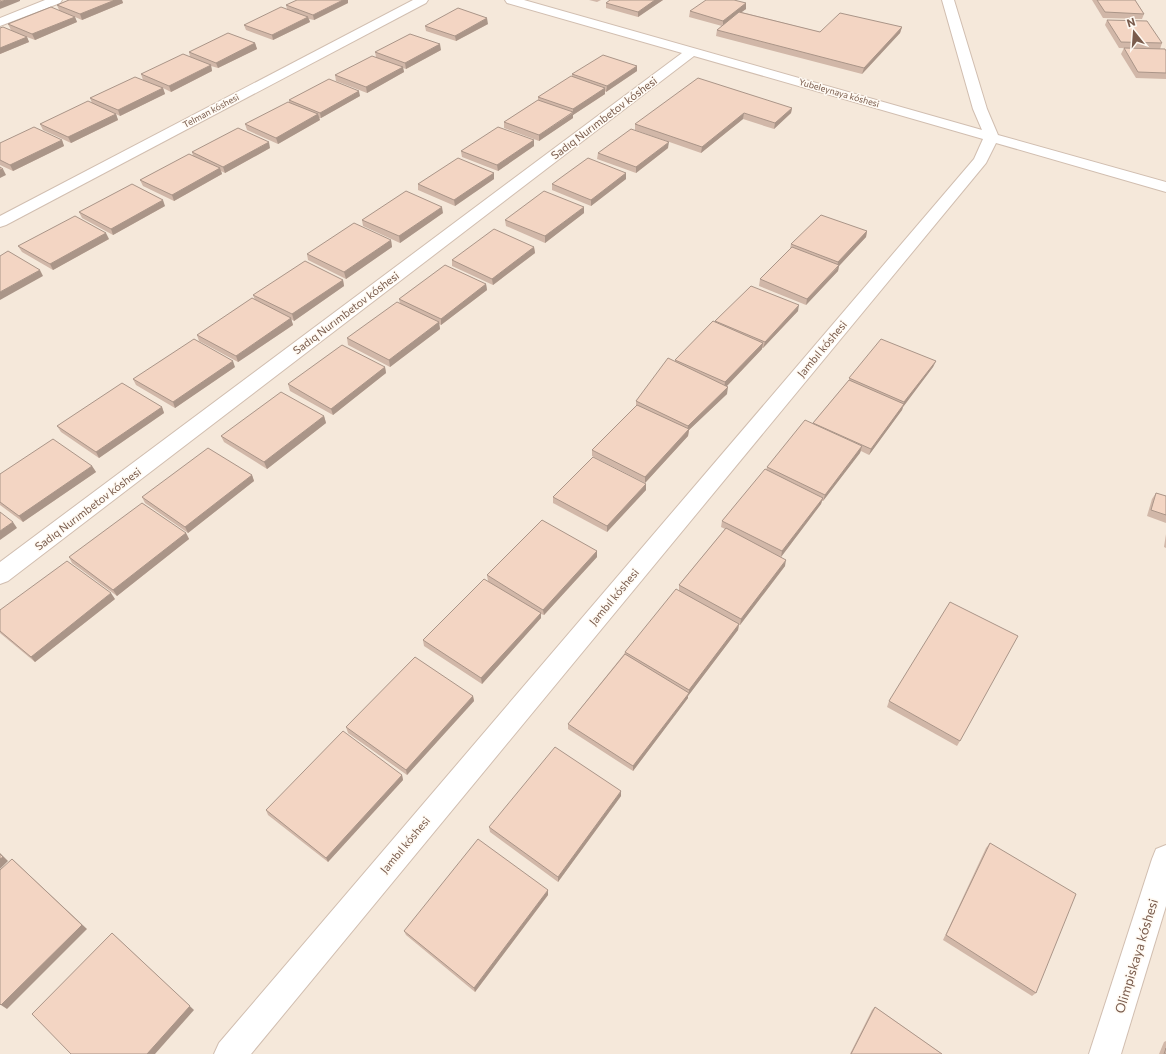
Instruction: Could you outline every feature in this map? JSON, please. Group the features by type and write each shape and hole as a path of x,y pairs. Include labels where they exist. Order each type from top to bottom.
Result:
{"street":[{"path":"0,22 56,0"},
{"name":"Telman kóshesi","path":"0,222 422,0"},
{"name":"Yubeleynaya kóshesi","path":"511,0 1166,187"},
{"path":"948,0 980,109 992,137"},
{"name":"Sadıq Nurımbetov kóshesi","path":"0,575 692,52"},
{"name":"Jambıl kóshesi","path":"230,1054 981,160 992,137"},
{"name":"Olimpiskaya kóshesi","path":"1105,1054 1166,859"}],"shaded area":[{"path":"0,0 1166,0 1166,1054 0,1054"}],"building":[{"path":"69,0 115,0 80,14 57,5"},
{"path":"297,0 343,0 313,15 286,5"},
{"path":"610,0 655,0 638,12 606,3"},
{"path":"706,0 734,0 746,3 723,21 690,11"},
{"path":"1097,0 1135,0 1144,14 1105,12"},
{"path":"51,7 75,17 32,34 8,24"},
{"path":"281,7 308,17 272,35 244,25"},
{"path":"458,8 487,18 455,36 425,26"},
{"path":"739,12 820,32 840,13 902,27 864,68 717,30"},
{"path":"1107,20 1147,21 1162,43 1121,42"},
{"path":"3,27 27,37 0,48 0,28"},
{"path":"228,33 255,43 216,63 189,52"},
{"path":"410,34 440,44 405,63 375,52"},
{"path":"1124,48 1165,49 1166,73 1138,72"},
{"path":"183,54 211,65 169,86 141,74"},
{"path":"603,55 637,66 607,86 572,74"},
{"path":"372,56 403,67 366,87 335,75"},
{"path":"571,76 605,88 573,109 538,97"},
{"path":"135,77 163,88 118,110 90,98"},
{"path":"698,78 792,108 775,123 744,113 702,147 635,124"},
{"path":"329,79 359,91 320,113 289,100"},
{"path":"538,100 573,112 539,135 504,122"},
{"path":"88,101 116,114 68,137 40,124"},
{"path":"288,102 318,114 276,138 245,124"},
{"path":"34,127 62,140 10,165 0,160 0,143"},
{"path":"498,127 534,140 497,165 461,151"},
{"path":"238,128 269,142 223,167 192,152"},
{"path":"631,129 669,142 636,167 598,153"},
{"path":"189,154 220,168 172,195 140,180"},
{"path":"458,158 494,173 454,200 418,184"},
{"path":"588,158 626,173 591,200 552,184"},
{"path":"132,184 163,200 111,229 79,212"},
{"path":"406,191 442,207 399,236 362,220"},
{"path":"544,191 584,207 545,236 505,220"},
{"path":"821,215 867,231 838,262 791,244"},
{"path":"75,216 106,233 50,264 18,246"},
{"path":"354,223 391,240 344,272 307,254"},
{"path":"494,229 534,247 492,279 452,260"},
{"path":"792,247 839,265 807,299 760,279"},
{"path":"8,251 40,270 0,292 0,256"},
{"path":"305,261 343,280 292,314 253,295"},
{"path":"445,265 486,284 441,319 399,299"},
{"path":"751,286 799,305 765,342 715,321"},
{"path":"252,298 291,318 236,356 197,335"},
{"path":"397,302 439,322 389,360 347,338"},
{"path":"713,321 763,343 725,382 675,360"},
{"path":"194,339 233,361 173,402 133,379"},
{"path":"881,339 936,361 904,402 849,378"},
{"path":"342,345 385,367 331,409 288,384"},
{"path":"668,358 728,387 688,426 636,401"},
{"path":"849,380 904,404 871,449 813,423"},
{"path":"122,383 162,407 96,452 57,426"},
{"path":"281,392 324,416 264,462 221,436"},
{"path":"637,405 689,429 645,477 592,450"},
{"path":"805,420 862,446 825,495 767,467"},
{"path":"53,439 92,466 19,516 0,502 0,474"},
{"path":"208,448 252,475 185,527 142,497"},
{"path":"593,457 646,484 607,526 553,497"},
{"path":"765,469 823,498 782,551 722,521"},
{"path":"1156,493 1166,496 1166,515 1151,510"},
{"path":"142,503 186,533 113,590 69,557"},
{"path":"0,512 13,522 0,531"},
{"path":"542,520 597,551 543,610 487,575"},
{"path":"726,528 786,560 741,619 679,585"},
{"path":"67,561 111,593 31,657 0,631 0,610"},
{"path":"484,579 541,613 481,678 423,640"},
{"path":"676,589 739,624 689,690 625,652"},
{"path":"950,602 1018,636 960,741 889,701"},
{"path":"625,654 689,693 633,766 568,724"},
{"path":"415,657 473,696 406,770 346,727"},
{"path":"343,731 402,775 326,858 266,810"},
{"path":"555,747 621,791 558,877 489,827"},
{"path":"478,839 548,890 474,988 404,931"},
{"path":"990,843 1076,894 1036,993 946,935"},
{"path":"12,859 82,925 1,1005 0,870"},
{"path":"112,933 190,1006 147,1054 71,1054 32,1014"},
{"path":"875,1007 942,1054 851,1054"}]}
